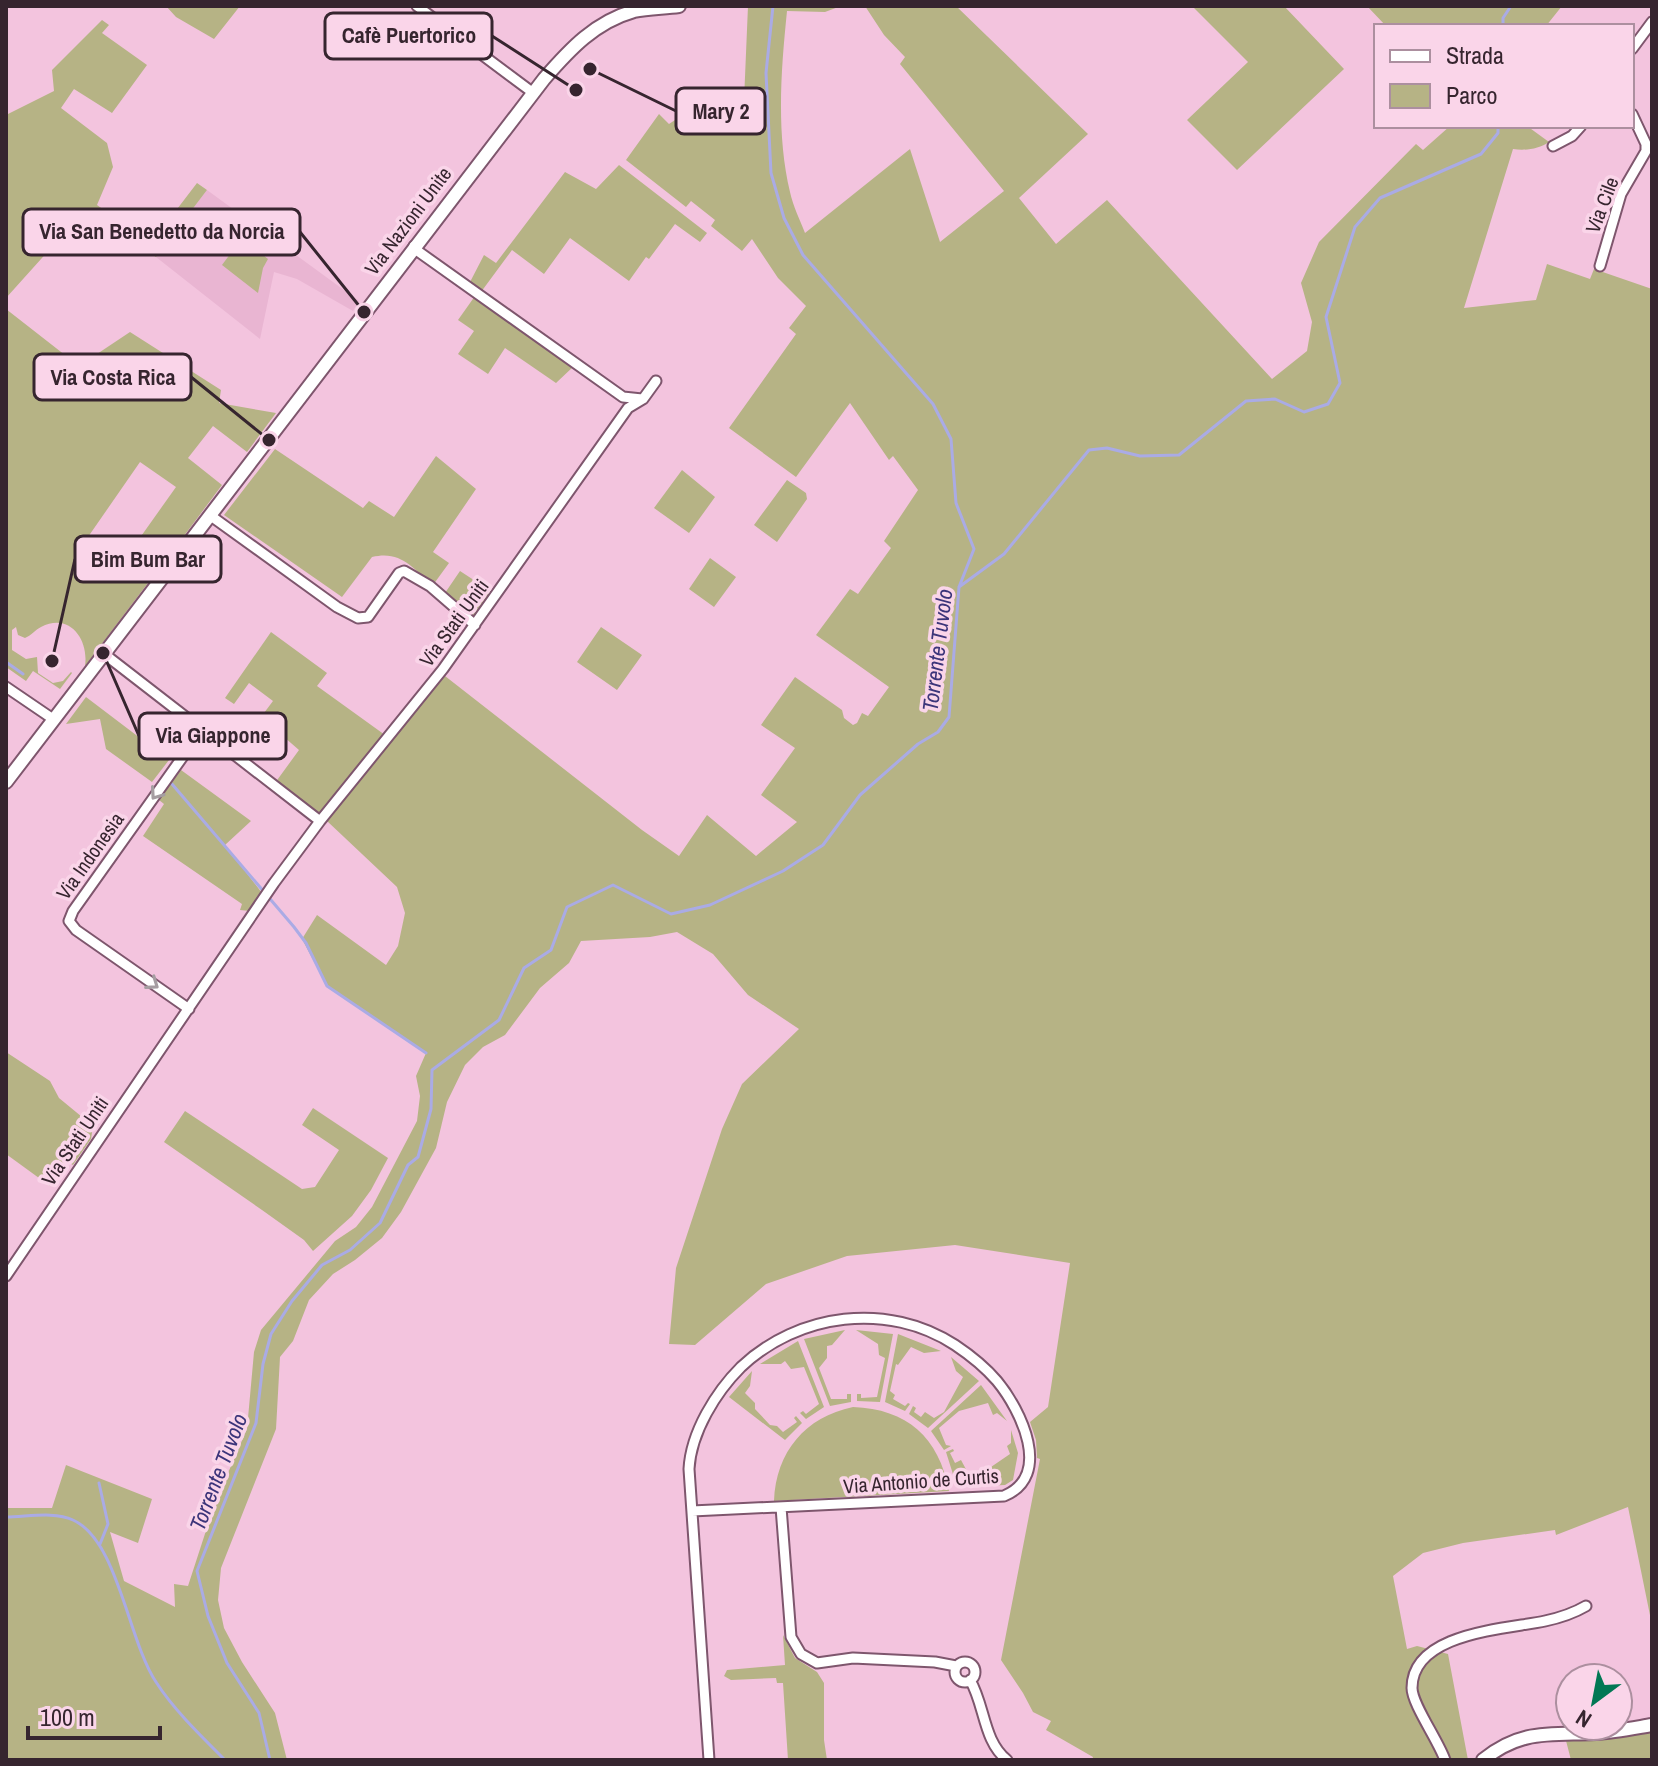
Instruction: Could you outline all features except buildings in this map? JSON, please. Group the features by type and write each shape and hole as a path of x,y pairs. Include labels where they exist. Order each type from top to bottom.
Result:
{"street":[{"path":"417,6 532,92"},
{"name":"Via Nazioni Unite","path":"6,782 532,92 564,55 589,32 635,8 679,6"},
{"path":"1634,46 1652,22"},
{"name":"Via Cile","path":"1600,266 1621,194 1646,151 1646,144 1634,118"},
{"path":"1553,146 1572,136 1579,128"},
{"path":"414,246 623,397 643,399"},
{"name":"Via Stati Uniti","path":"6,1276 274,883 320,821 394,733 475,625 628,408 643,399 656,381"},
{"path":"623,397 628,408"},
{"path":"211,516 313,590 358,618 368,617 399,573 404,571 430,586 475,625"},
{"path":"103,653 320,821"},
{"path":"6,687 53,719"},
{"name":"Via Indonesia","path":"189,1009 76,930 69,921 73,911 201,731"},
{"name":"Via Antonio de Curtis","path":"692,1511 1004,1496 1016,1491 1023,1483 1029,1445 1019,1417 998,1383 977,1361 953,1344 900,1322 835,1319 798,1329 764,1347 726,1385 708,1412 690,1456 692,1511 709,1760"},
{"path":"781,1507 791,1637 801,1654 817,1663 853,1658 956,1666 963,1662 971,1664 975,1672 970,1680"},
{"path":"1445,1760 1438,1740 1415,1703 1412,1689 1414,1675 1422,1661 1459,1637 1478,1631 1545,1621 1586,1606"},
{"path":"956,1666 954,1672 959,1680 970,1680"},
{"path":"970,1680 991,1738 1007,1760"},
{"path":"1483,1760 1517,1740 1547,1732 1598,1733 1652,1725"}],"shaded area":[{"path":"207,190 359,301 353,311 297,279 274,272 260,339 156,257"}],"green space":[{"path":"166,6 240,6 214,39 176,17"},
{"path":"748,6 841,6 825,12 787,11 781,124 791,197 805,233 910,149 940,242 1004,191 900,64 905,57 884,35 865,6 956,6 1088,134 1019,198 1056,244 1107,200 1272,379 1307,351 1312,322 1301,283 1319,242 1416,144 1423,150 1448,128 1530,128 1549,142 1532,149 1513,149 1464,308 1536,300 1547,264 1590,279 1594,269 1652,289 1652,1625 1628,1507 1556,1535 1555,1530 1463,1543 1423,1553 1393,1576 1407,1649 1417,1646 1448,1654 1468,1760 1092,1760 1093,1757 1046,1730 1051,1721 1033,1712 1001,1660 1040,1459 1037,1458 1036,1440 1030,1422 1048,1407 1070,1263 955,1245 847,1256 766,1284 695,1345 669,1344 676,1268 722,1129 742,1084 799,1029 748,995 713,954 677,932 650,937 581,941 569,963 540,988 505,1035 483,1047 465,1065 447,1102 436,1148 401,1212 382,1238 333,1274 309,1300 293,1341 280,1357 276,1429 221,1568 218,1600 224,1628 275,1713 287,1760 6,1760 6,1508 52,1508 66,1465 152,1499 138,1543 110,1532 124,1581 175,1607 174,1584 188,1586 215,1503 247,1429 254,1352 261,1330 335,1241 356,1227 372,1207 417,1121 420,1096 416,1076 426,1053 327,986 302,939 317,915 386,965 398,946 405,913 397,887 327,821 445,676 679,856 707,815 756,856 797,822 761,795 795,748 761,725 795,677 842,710 844,718 853,725 862,713 868,716 889,687 816,635 850,589 858,594 891,548 884,541 918,490 893,456 889,460 850,403 796,477 729,428 796,334 789,328 806,306 778,278 752,239 742,251 711,226 715,220 691,201 686,207 626,160 659,114 669,124 675,120 688,135 723,107 739,124 743,124"},
{"path":"1192,6 1284,6 1344,69 1237,170 1187,120 1248,62"},
{"path":"1367,6 1562,6 1548,24 1384,24"},
{"path":"102,20 109,25 102,33 147,65 112,113 74,89 61,108 107,143 113,167 97,205 124,224 140,212 171,217 197,183 207,190 156,257 86,209 6,298 6,115 54,91 52,70"},
{"path":"619,165 707,233 700,242 675,224 629,281 570,238 544,274 512,250 481,292 469,284 484,255 496,263 565,172 596,189"},
{"path":"242,238 268,259 258,293 222,265"},
{"path":"475,296 574,366 556,383 505,348 488,374 458,354 474,331 458,320"},
{"path":"6,309 79,366 130,332 221,390 219,403 276,413 247,452 213,426 188,458 222,485 154,576 127,556 176,487 140,462 88,537 148,583 85,666 84,647 69,626 51,623 25,638 18,635 16,627 12,630 12,650 26,659 37,657 38,673 53,683 63,681 72,673 60,689 33,671 26,681 6,667"},
{"path":"275,449 363,508 369,501 394,517 436,456 476,489 433,552 449,563 433,585 406,562 382,555 372,557 342,597 224,515"},
{"path":"682,470 715,497 689,533 654,508"},
{"path":"787,480 806,493 807,499 777,542 754,525"},
{"path":"710,558 736,577 714,607 689,589"},
{"path":"460,571 492,592 473,619 445,593"},
{"path":"601,627 642,655 617,690 577,662"},
{"path":"271,632 327,673 317,686 385,735 321,816 275,783 299,750 261,717 273,701 249,683 234,704 225,698"},
{"path":"86,697 169,760 152,782 106,749 100,719 66,724"},
{"path":"181,770 251,821 225,845 262,893 250,911 240,910 242,904 143,836 164,804 159,800"},
{"path":"6,1052 50,1081 59,1098 93,1126 91,1139 73,1165 66,1161 50,1186 6,1154"},
{"path":"313,1108 388,1158 371,1190 352,1216 313,1251 304,1240 164,1142 185,1111 302,1189 315,1187 339,1150 302,1125"},
{"path":"845,1330 832,1345 827,1346 827,1358 819,1368 831,1399 847,1399 847,1394 851,1394 851,1402 830,1406 804,1339"},
{"path":"856,1330 893,1334 880,1402 857,1401 857,1394 861,1394 861,1398 877,1397 885,1358 879,1355 878,1344"},
{"path":"898,1334 941,1351 924,1353 911,1347 896,1364 890,1391 895,1395 893,1399 905,1406 910,1404 905,1411 885,1402"},
{"path":"798,1341 824,1407 806,1419 800,1413 803,1411 806,1414 819,1404 804,1367 791,1369 785,1361 781,1364 760,1364"},
{"path":"951,1357 979,1381 928,1428 909,1414 913,1406 916,1408 914,1412 921,1417 925,1412 934,1418 944,1412 963,1377 956,1371"},
{"path":"752,1371 750,1386 745,1393 770,1425 777,1426 783,1432 797,1422 796,1416 802,1423 785,1440 729,1397"},
{"path":"981,1385 1007,1421 997,1413 993,1415 988,1403 959,1411 939,1428 946,1445 951,1446 944,1450 931,1431"},
{"path":"853,1407 889,1413 918,1430 937,1455 949,1491 774,1501 780,1467 796,1439 821,1419"},
{"path":"1011,1430 1018,1453 1013,1480 1005,1485 957,1487 946,1452 953,1449 950,1453 955,1463 961,1460 968,1473 991,1467 1010,1454 1007,1446 1011,1443"},
{"path":"783,1635 795,1658 817,1672 824,1683 827,1760 788,1760 783,1683 777,1683 776,1678 731,1680 724,1676 727,1670 785,1665"},
{"path":"1652,1725 1652,1760 1571,1760 1566,1742 1634,1742 1634,1727"}],"waterway":[{"name":"Torrente Tuvolo","path":"270,1760 259,1713 227,1663 208,1616 197,1571 256,1423 263,1364 271,1334 292,1301 322,1265 350,1250 380,1223 408,1165 418,1157 431,1109 432,1070 499,1020 524,968 551,950 567,907 613,885 671,914 710,905 783,871 823,845 860,795 918,744 938,732 949,717 959,587 974,549 956,503 951,439 933,404 803,255 784,218 771,173 766,73 773,6"},
{"path":"1503,24 1503,18 1511,6"},
{"path":"959,587 1004,554 1089,450 1107,448 1140,456 1179,455 1246,401 1275,399 1304,412 1328,404 1340,383 1326,317 1355,227 1380,198 1481,154 1498,133 1498,128"},
{"path":"6,662 23,674"},
{"path":"172,784 294,927 306,943 327,986 426,1053"},
{"path":"99,1483 108,1524 100,1544"},
{"path":"6,1517 66,1517 88,1531 112,1569 146,1664 156,1682 179,1713 225,1760"}],"place":[{"name":"Mary 2","path":"590,69"},
{"name":"Cafè Puertorico","path":"576,90"},
{"name":"Via San Benedetto da Norcia","path":"364,312"},
{"name":"Via Costa Rica","path":"269,440"},
{"name":"Via Giappone","path":"103,653"},
{"name":"Bim Bum Bar","path":"52,661"}]}
